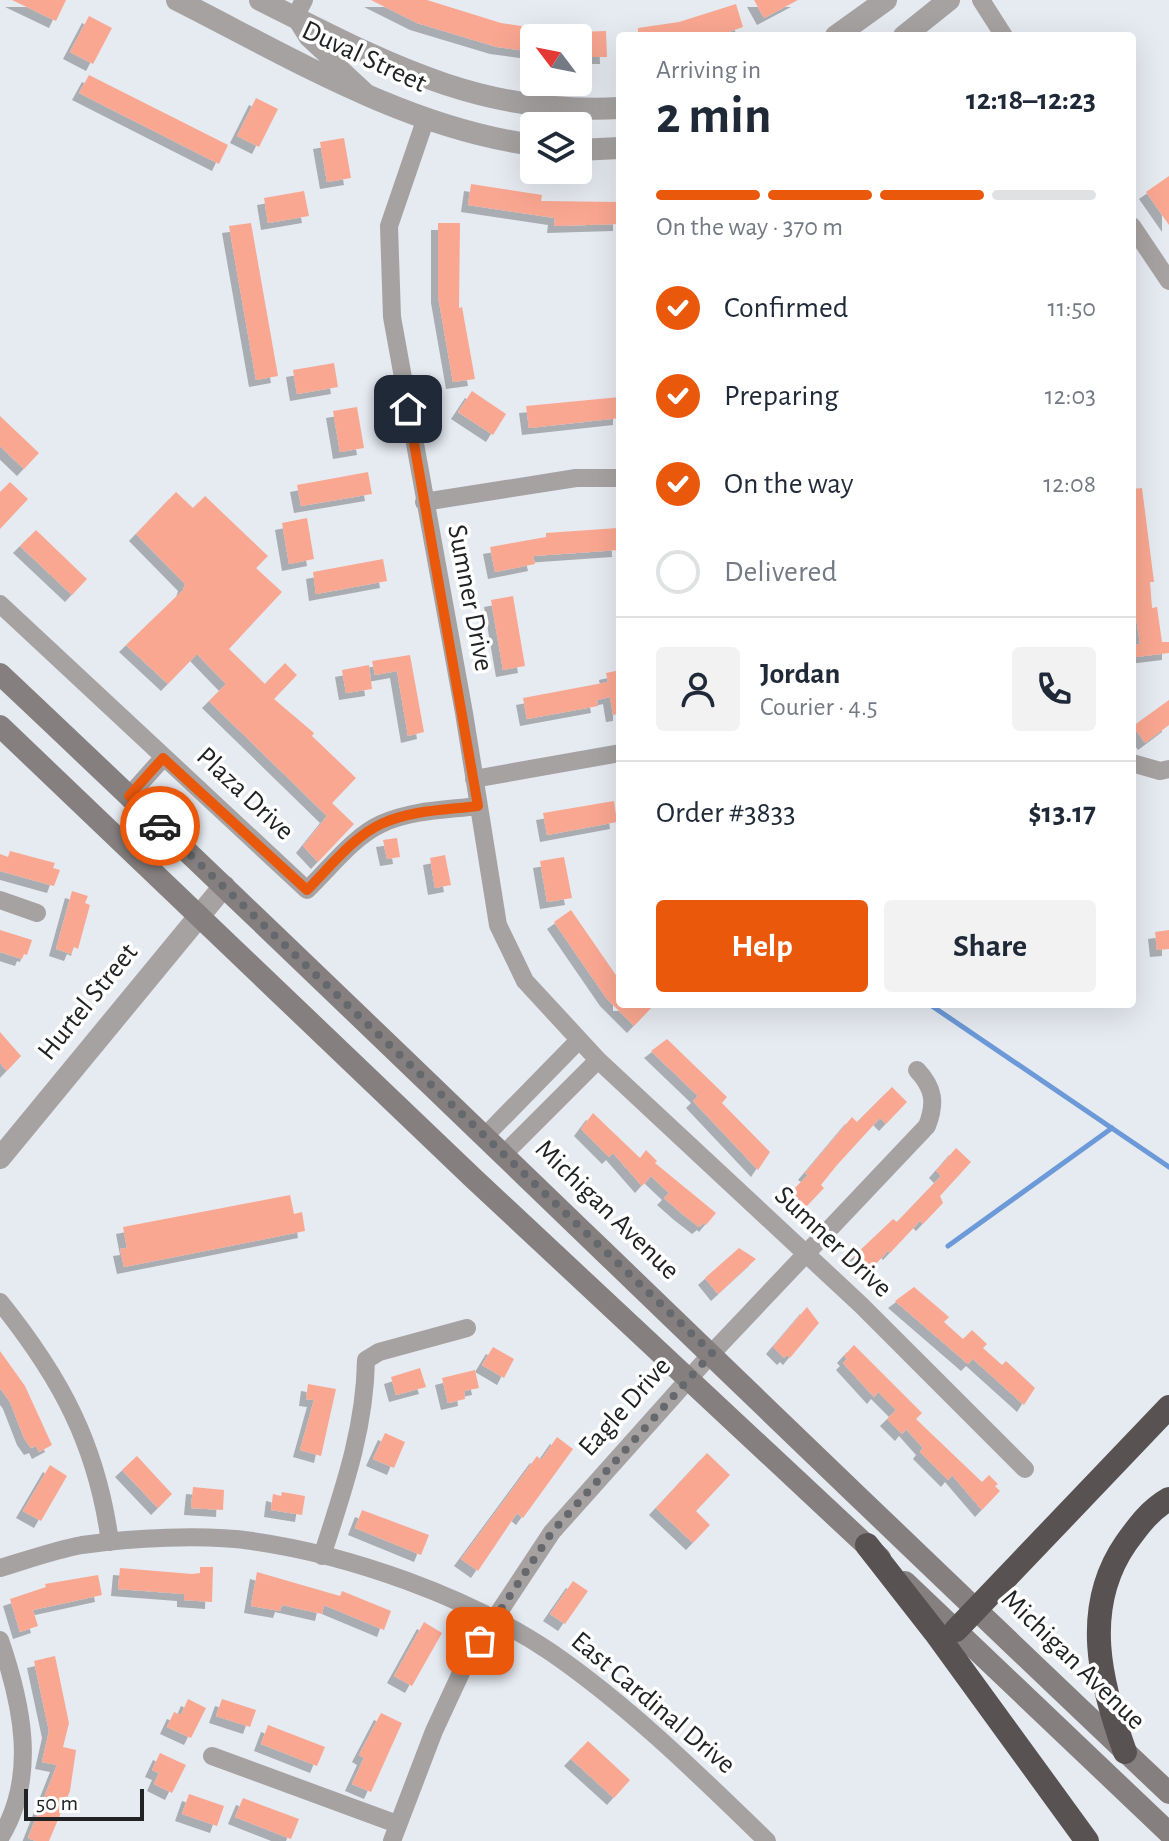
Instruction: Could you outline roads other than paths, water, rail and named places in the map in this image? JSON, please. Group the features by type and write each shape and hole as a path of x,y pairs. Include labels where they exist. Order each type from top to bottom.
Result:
{"highway":[{"path":"956,1630 1169,1407"},
{"path":"1125,1752 1107,1700 1097,1624 1100,1603 1113,1563 1142,1521 1169,1499"},
{"path":"867,1545 935,1632 1087,1841"}],"main road":[{"name":"Michigan Avenue","path":"0,674 505,1153 1169,1793"},
{"name":"Michigan Avenue","path":"0,726 472,1177 690,1377 1169,1833"}],"street":[{"name":"Duval Street","path":"177,0 367,94 464,131 520,142"},
{"name":"Duval Street","path":"260,0 299,9 364,53 434,83 513,103 572,110 616,108"},
{"path":"842,32 886,0"},
{"path":"909,32 949,0"},
{"path":"981,0 1001,32"},
{"path":"299,9 308,38 367,94"},
{"name":"Sumner Drive","path":"426,118 389,226 392,317 498,925 525,981 598,1060 806,1254 1025,1469"},
{"path":"592,149 616,148"},
{"path":"1136,232 1169,281"},
{"path":"424,502 576,478 616,478"},
{"name":"Plaza Drive","path":"0,604 307,890 359,839 379,824 409,814 478,806"},
{"path":"474,779 616,754"},
{"path":"129,796 163,758"},
{"path":"1136,764 1160,771 1169,769"},
{"name":"Hurtel Street","path":"0,1158 224,886"},
{"path":"0,900 37,913"},
{"path":"486,1135 579,1040"},
{"path":"505,1153 598,1060"},
{"name":"Eagle Drive","path":"212,1756 397,1836 466,1662 552,1532 712,1353 927,1126 934,1109 930,1084 917,1070"},
{"path":"0,1302 25,1333 84,1434 100,1481 110,1542"},
{"path":"322,1556 361,1422 366,1360 379,1352 467,1328"},
{"name":"East Cardinal Drive","path":"0,1568 79,1546 110,1542 250,1541 371,1569 493,1620 551,1653 606,1693 767,1841"},
{"path":"0,1640 18,1706 25,1759 18,1798 0,1838"}],"waterway":[{"path":"935,1008 1169,1167"},
{"path":"948,1246 1112,1128"}]}
